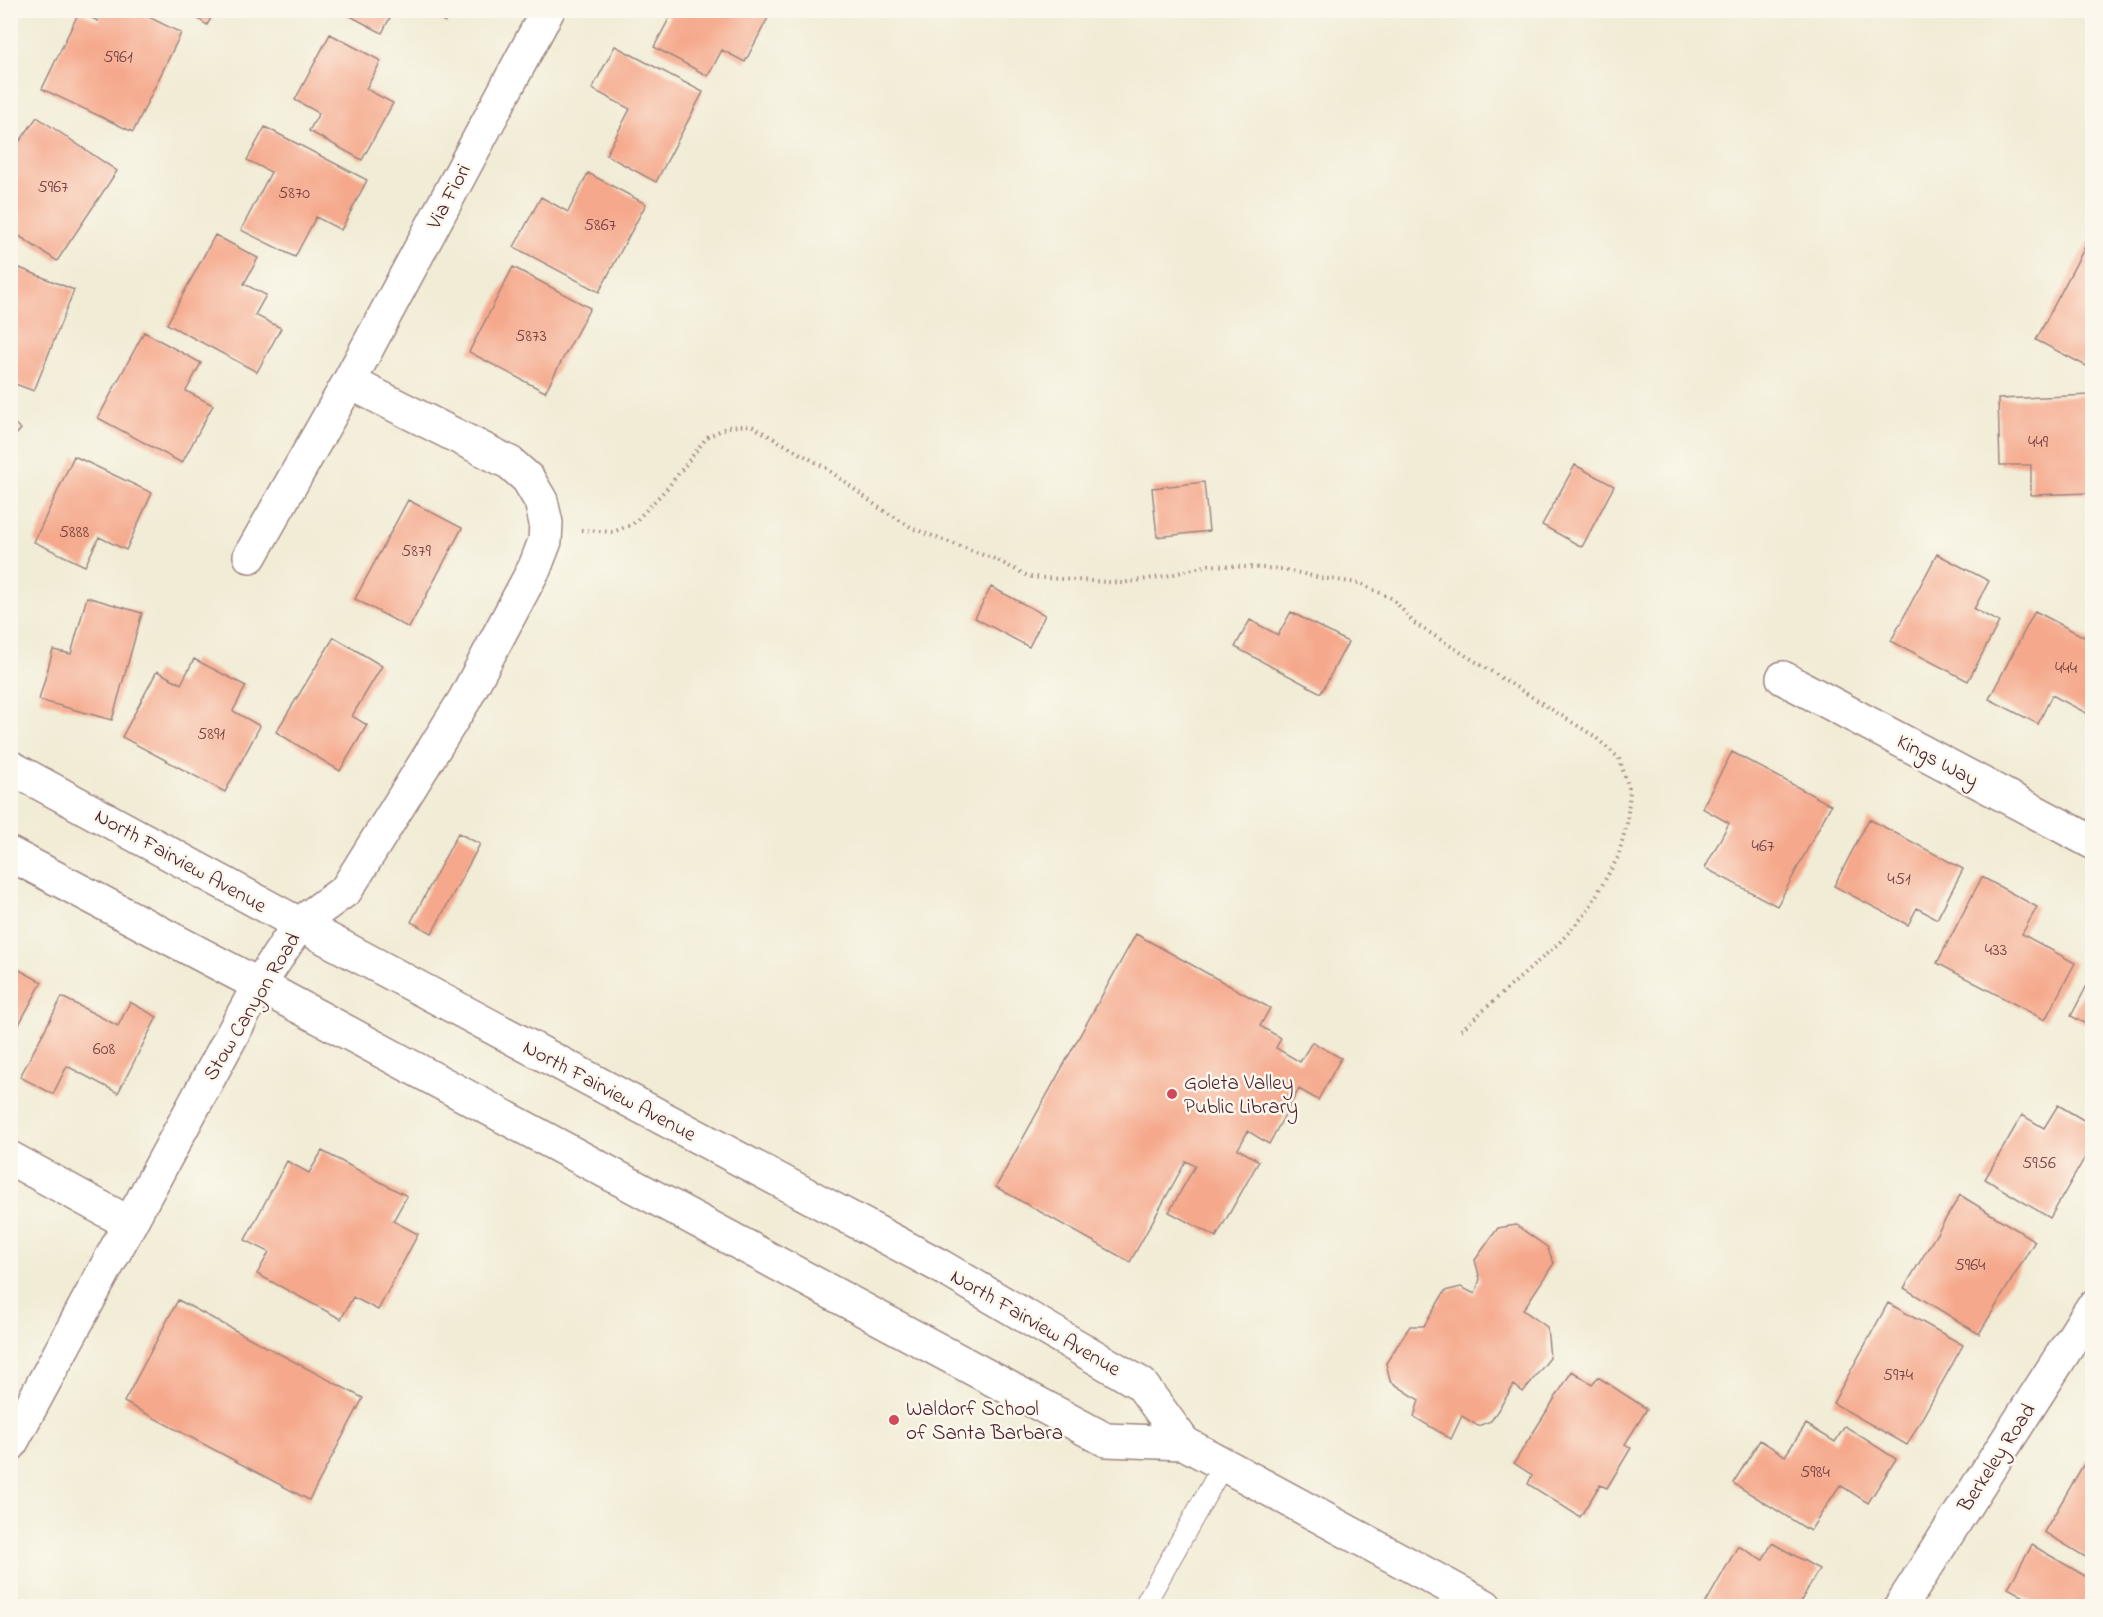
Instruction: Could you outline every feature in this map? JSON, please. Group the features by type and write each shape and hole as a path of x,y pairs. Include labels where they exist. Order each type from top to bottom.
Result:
{"main road":[{"name":"Via Fiori","path":"250,555 349,382 548,10"},
{"path":"349,382 510,463 528,479 541,501 546,523"},
{"name":"Stow Canyon Road","path":"10,1444 259,985 299,924 346,890 465,699 536,567 545,541 546,523"},
{"name":"Kings Way","path":"1783,678 2092,842"},
{"name":"North Fairview Avenue","path":"10,767 940,1266 1141,1384 1184,1443 1485,1606"},
{"name":"North Fairview Avenue","path":"10,854 259,985 1106,1440 1184,1443"},
{"path":"10,1158 129,1223"},
{"name":"Berkeley Road","path":"1901,1606 2092,1308"}],"lane":[{"path":"1144,1606 1223,1465"}],"path":[{"path":"546,523 584,531 613,532 633,524 669,486 707,437 728,427 750,425 826,468 878,507 914,530 998,560 1030,577 1122,583 1166,576 1209,565 1282,569 1321,578 1359,583 1393,599 1414,623 1594,736 1619,758 1630,791 1627,823 1618,856 1587,912 1559,943 1460,1031"}],"building":[{"path":"103,10 135,10 181,33 133,132 42,89 79,12 98,21"},
{"path":"185,10 216,10 207,25"},
{"path":"339,10 394,10 382,33"},
{"path":"424,10 451,10 445,22"},
{"path":"658,10 772,10 745,62 722,50 708,76 654,47 670,17"},
{"path":"330,34 381,61 366,89 393,103 362,160 309,131 319,113 295,100"},
{"path":"615,46 703,92 656,182 606,155 630,109 592,89"},
{"path":"37,117 117,171 57,261 10,230 10,155"},
{"path":"265,127 367,180 341,230 316,217 295,257 241,230 271,172 247,160"},
{"path":"588,173 646,204 599,292 514,247 541,197 568,212"},
{"path":"215,235 258,258 244,284 266,295 255,315 281,328 257,372 167,324"},
{"path":"2088,241 2092,244 2092,369 2036,340"},
{"path":"10,264 74,290 34,391 10,382"},
{"path":"513,267 590,308 545,392 469,352"},
{"path":"144,332 201,363 186,391 213,405 182,463 98,418"},
{"path":"2092,395 2092,493 2031,495 2031,465 2000,465 1998,399"},
{"path":"10,420 21,429 10,442"},
{"path":"74,456 152,493 126,550 99,537 85,566 34,542"},
{"path":"1575,465 1614,486 1582,547 1542,525"},
{"path":"1204,482 1209,531 1157,537 1152,488"},
{"path":"408,500 462,528 409,628 355,599"},
{"path":"1937,554 1989,581 1974,609 1999,622 1968,681 1891,641"},
{"path":"991,587 1045,615 1029,647 975,618"},
{"path":"87,597 142,613 112,720 39,700 53,650 71,654"},
{"path":"2035,611 2092,641 2092,716 2052,695 2038,724 1989,699"},
{"path":"1291,612 1348,642 1321,693 1235,647 1250,620 1278,635"},
{"path":"334,637 382,666 352,716 367,725 340,771 276,732"},
{"path":"194,659 246,686 233,711 260,726 225,792 122,737 157,671 181,684"},
{"path":"1732,752 1831,805 1777,906 1705,868 1729,823 1702,808"},
{"path":"1869,819 1963,869 1937,919 1917,908 1908,925 1834,886"},
{"path":"458,833 480,844 432,933 411,922"},
{"path":"1982,877 2037,907 2022,934 2075,963 2045,1020 1937,963"},
{"name":"Goleta Valley Public Library","path":"1136,934 1270,1008 1260,1026 1281,1038 1276,1048 1300,1062 1312,1042 1341,1058 1318,1100 1299,1089 1269,1144 1248,1131 1238,1149 1259,1161 1216,1237 1169,1212 1195,1166 1186,1161 1130,1262 996,1187"},
{"path":"10,965 42,982 10,1041"},
{"path":"2092,976 2092,1027 2071,1016"},
{"path":"62,997 118,1026 130,1002 157,1017 118,1093 67,1066 53,1094 20,1077"},
{"path":"2058,1105 2092,1125 2092,1145 2050,1218 1985,1179 2022,1115 2044,1128"},
{"path":"322,1151 407,1196 393,1221 418,1234 378,1310 353,1297 341,1319 257,1274 269,1252 245,1240 287,1161 309,1173"},
{"path":"1960,1195 2035,1241 1979,1334 1904,1288"},
{"path":"1516,1225 1547,1247 1554,1263 1523,1310 1547,1327 1550,1358 1523,1392 1514,1385 1491,1421 1478,1426 1462,1416 1451,1439 1414,1417 1419,1400 1390,1381 1386,1363 1410,1326 1424,1326 1445,1291 1461,1287 1475,1294 1480,1279 1475,1260 1498,1228"},
{"path":"178,1300 363,1398 309,1500 124,1402"},
{"path":"1888,1303 1963,1345 1907,1445 1833,1403"},
{"path":"1572,1371 1592,1384 1598,1377 1647,1409 1625,1444 1631,1448 1607,1488 1600,1485 1580,1517 1528,1484 1532,1475 1514,1463"},
{"path":"1806,1424 1835,1442 1845,1426 1896,1459 1868,1503 1840,1485 1810,1531 1733,1483 1760,1440 1785,1456"},
{"path":"2092,1450 2092,1561 2044,1532"},
{"path":"1772,1543 1819,1569 1798,1606 1704,1606 1738,1546 1763,1560"},
{"path":"2032,1545 2092,1580 2092,1606 2030,1606 2033,1602 2008,1588"}],"place":[{"name":"Goleta Valley Public Library","path":"1172,1094"},
{"name":"Waldorf School of Santa Barbara","path":"894,1420"}]}
